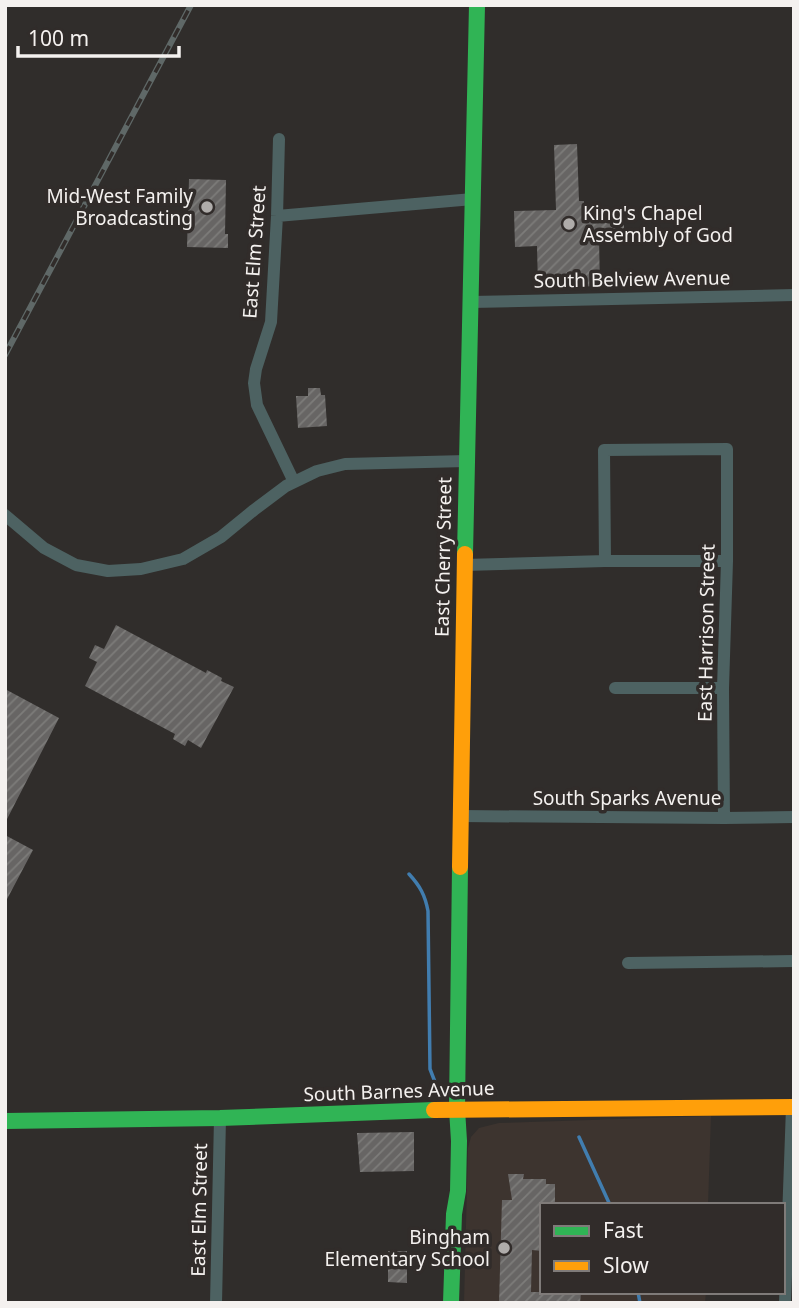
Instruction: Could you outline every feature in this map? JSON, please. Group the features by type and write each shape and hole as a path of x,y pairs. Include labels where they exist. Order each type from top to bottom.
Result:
{"street":[{"name":"East Cherry Street","path":"451,1303 454,1214 448,1192 449,1143 457,1110 464,565 477,5"},
{"name":"East Elm Street","path":"279,139 278,216 271,321 254,383 257,405 294,482"},
{"path":"278,216 472,199"},
{"name":"South Belview Avenue","path":"471,302 794,295"},
{"name":"East Harrison Street","path":"605,561 604,450 727,449 724,818"},
{"path":"5,515 44,548 76,565 108,571 141,569 183,559 212,543 286,486 317,471 345,464 466,461"},
{"path":"464,565 727,561"},
{"path":"615,688 723,688"},
{"name":"South Sparks Avenue","path":"460,816 794,817"},
{"path":"628,963 794,961"},
{"path":"785,1303 793,1107"},
{"name":"South Barnes Avenue","path":"5,1121 220,1118 457,1110 793,1107"},
{"name":"East Elm Street","path":"216,1303 220,1118"}],"shaded area":[{"name":"Bingham Elementary School","path":"711,1116 708,1203 540,1203 540,1294 706,1294 705,1303 464,1303 468,1148 471,1137 479,1128 499,1123"}],"building":[{"name":"King's Chapel Assembly of God","path":"577,144 579,201 584,201 584,209 624,208 624,237 599,238 600,286 538,288 537,246 515,247 514,211 556,210 554,145"},
{"name":"Mid-West Family Broadcasting","path":"189,179 226,180 225,234 228,234 228,248 187,247"},
{"path":"308,388 320,388 321,395 325,395 327,426 298,428 296,396 308,396"},
{"path":"116,625 206,673 207,670 234,687 201,748 188,740 185,746 173,739 175,734 85,686 97,662 89,658 95,645 104,649"},
{"path":"5,689 59,718 5,823"},
{"path":"5,835 33,850 5,903"},
{"path":"414,1132 414,1171 360,1172 357,1133"},
{"path":"508,1174 524,1174 523,1179 546,1179 546,1184 555,1184 555,1203 540,1203 540,1251 532,1250 531,1292 581,1294 580,1303 499,1303 502,1200 512,1200"},
{"path":"388,1251 407,1251 407,1283 388,1282"}],"waterway":[{"path":"409,874 422,891 428,911 430,1069 435,1082"},
{"path":"579,1137 609,1203"},
{"path":"638,1294 640,1303"}],"railway":[{"path":"5,355 191,5"}],"traffic: fast":[{"path":"465,554 477,5"},
{"path":"451,1303 454,1214 458,1191 460,867"},
{"path":"5,1121 220,1118 434,1110"}],"traffic: slow":[{"path":"460,867 465,554"},
{"path":"434,1110 794,1107"}],"place":[{"name":"Mid-West Family Broadcasting","path":"207,207"},
{"name":"King's Chapel Assembly of God","path":"569,224"},
{"name":"Bingham Elementary School","path":"504,1248"}]}
